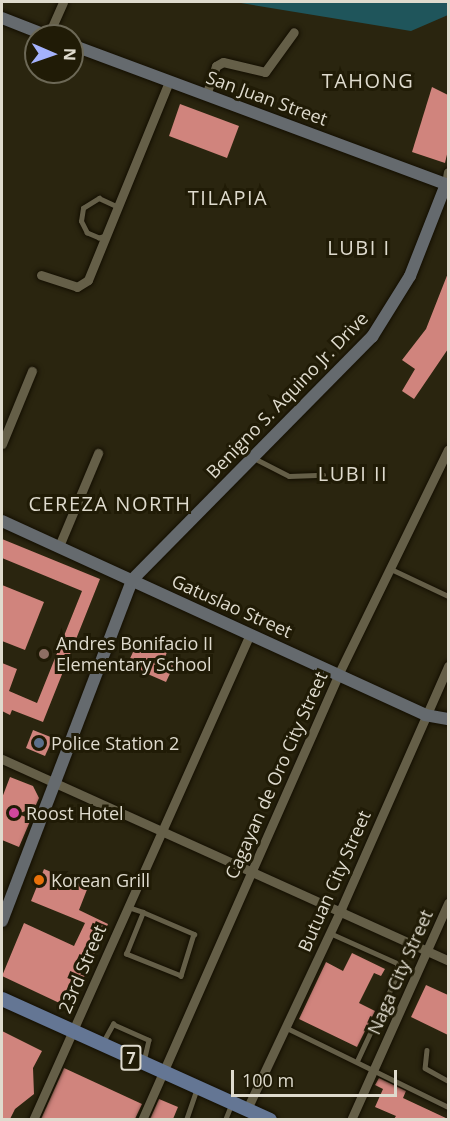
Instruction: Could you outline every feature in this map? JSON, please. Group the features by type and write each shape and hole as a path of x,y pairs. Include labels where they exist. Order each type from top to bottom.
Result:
{"main road":[{"path":"2,18 24,27"},
{"name":"San Juan Street","path":"84,50 448,181"},
{"name":"Benigno S. Aquino Jr. Drive","path":"2,921 132,580 372,337 410,276 448,181"},
{"name":"Gatuslao Street","path":"2,521 425,715 448,719"},
{"name":"7","path":"2,999 270,1119"}],"street":[{"path":"53,24 63,2"},
{"path":"206,94 216,66 223,62 266,72 294,32"},
{"path":"41,275 77,287 83,286 169,82"},
{"path":"2,444 32,371"},
{"name":"Cagayan de Oro City Street","path":"142,1119 338,675 448,449"},
{"path":"59,546 98,453"},
{"name":"23rd Street","path":"33,1119 74,1032 127,906 164,834 250,634"},
{"name":"Butuan City Street","path":"246,1109 341,909 448,666"},
{"path":"2,759 250,873 341,909 448,960"},
{"name":"Naga City Street","path":"351,1119 448,903"}],"lane":[{"path":"106,236 99,238 87,232 81,221 83,208 99,198 118,207"},
{"path":"254,458 289,476 323,475"},
{"path":"391,569 448,596"},
{"path":"127,906 143,912 196,936 181,976 126,954 143,912"},
{"path":"330,933 397,963 400,970 358,1060"},
{"path":"101,1044 113,1024 150,1040 144,1063"},
{"path":"285,1026 358,1060 448,1107"},
{"path":"427,1050 425,1068 448,1081"},
{"path":"186,1119 197,1087"},
{"path":"225,1119 232,1103"}],"water":[{"path":"235,2 448,2 448,15 411,31"}],"building":[{"path":"432,87 448,95 448,150 445,163 412,152"},
{"path":"180,104 239,126 227,158 169,136"},
{"path":"448,273 448,349 414,399 402,391 415,369 402,360 426,329"},
{"path":"2,539 100,579 43,722 12,710 10,715 2,711 2,663 17,669 9,691 37,703 82,591 2,558"},
{"path":"2,585 44,602 25,650 2,641"},
{"path":"139,639 167,652 164,660 174,665 166,682 127,665"},
{"name":"Police Station 2","path":"33,730 53,738 45,756 26,748"},
{"name":"Roost Hotel","path":"10,777 33,786 39,798 35,807 18,814 31,819 19,847 2,840 2,798"},
{"path":"44,869 88,887 79,910 108,924 70,1008 2,976 24,923 74,946 85,923 31,901"},
{"path":"352,953 385,969 381,976 374,973 359,1003 375,1011 357,1047 299,1019 326,962 343,971"},
{"path":"426,985 448,995 448,1035 411,1017"},
{"path":"2,1031 42,1051 33,1068 34,1094 15,1109 10,1119 2,1119"},
{"path":"64,1068 142,1104 135,1119 41,1119"},
{"path":"379,1078 406,1091 403,1098 448,1119 394,1119 396,1116 375,1107 383,1089 375,1085"},
{"path":"159,1099 178,1107 173,1119 150,1119"}],"place":[{"name":"Andres Bonifacio II Elementary School","path":"44,654"},
{"name":"Police Station 2","path":"39,743"},
{"name":"Roost Hotel","path":"14,813"},
{"name":"Korean Grill","path":"39,880"}],"district":[{"name":"TAHONG","path":"368,80"},
{"name":"TILAPIA","path":"228,197"},
{"name":"LUBI I","path":"359,247"},
{"name":"LUBI II","path":"353,473"},
{"name":"CEREZA NORTH","path":"110,503"}]}
